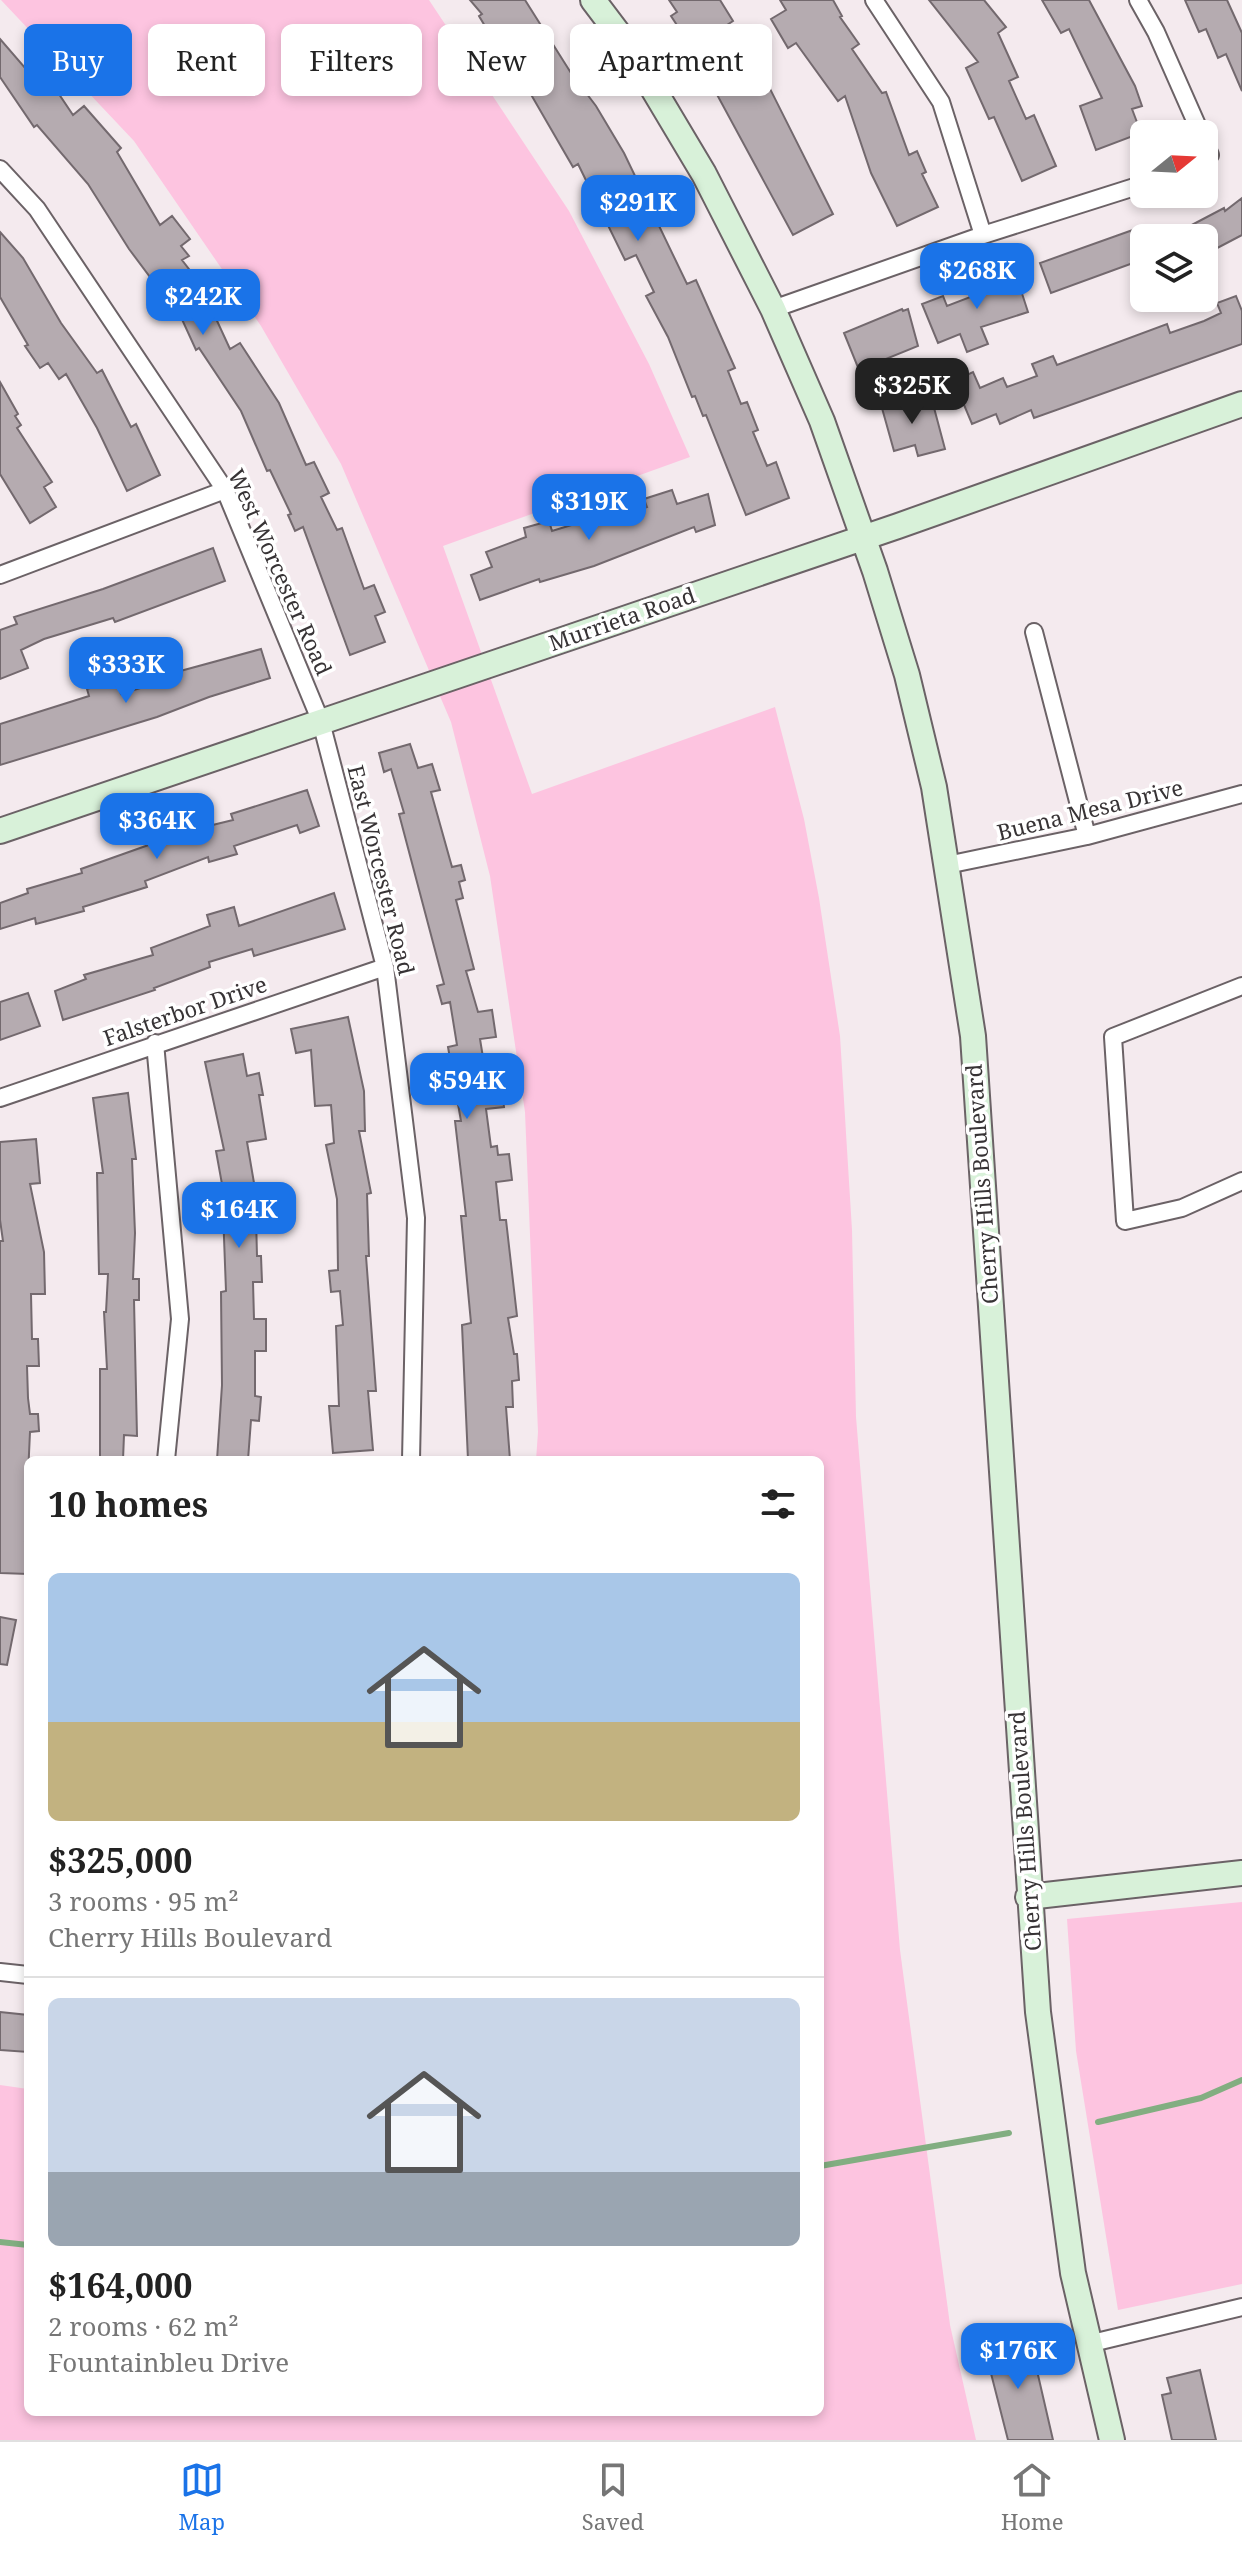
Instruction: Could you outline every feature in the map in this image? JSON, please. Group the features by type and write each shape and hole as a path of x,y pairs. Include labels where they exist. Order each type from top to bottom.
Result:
{"street":[{"name":"Cherry Hills Boulevard","path":"593,0 627,45 704,174 773,309 822,421 863,537 916,710 934,787 973,1036 1028,1897 1049,2106 1073,2273 1112,2440"},
{"path":"874,0 941,102 983,235"},
{"path":"1138,0 1156,32 1195,120"},
{"name":"West Worcester Road","path":"0,169 37,209 225,490 321,722"},
{"path":"773,309 983,235 1130,188"},
{"name":"Murrieta Road","path":"0,831 863,537 1242,404"},
{"path":"0,575 225,490"},
{"path":"1034,632 1087,836"},
{"name":"East Worcester Road","path":"321,722 385,967 416,1218 411,1456"},
{"name":"Buena Mesa Drive","path":"947,865 1087,836 1242,794"},
{"name":"Falsterbor Drive","path":"0,1098 385,967"},
{"path":"1242,986 1113,1037 1125,1221 1182,1208 1242,1181"},
{"path":"155,1043 180,1319 166,1456"},
{"path":"1028,1897 1242,1873"},
{"path":"0,1972 24,1975"},
{"path":"1088,2344 1242,2307"}],"shaded area":[{"path":"1,0 429,0 445,24 438,24 438,96 493,96 569,211 649,364 690,457 443,546 532,794 775,707 804,819 840,1036 852,1230 856,1417 900,1950 950,2325 976,2440 0,2440 0,2085 24,2088 24,2416 824,2416 824,1456 536,1456 538,1432 525,1112 490,876 451,722 341,464 261,326 134,141 92,96 132,96 132,24 24,24"},
{"path":"1242,1902 1242,2284 1118,2310 1076,2051 1067,1919"}],"building":[{"path":"470,0 525,0 540,24 484,24 479,16 482,14"},
{"path":"669,0 720,0 733,21 728,24 676,24 671,16 677,12"},
{"path":"780,0 833,0 840,17 859,44 852,49 882,93 886,92 909,155 917,151 926,172 922,174 938,207 897,226 871,173 845,96 838,101 796,43 788,48 771,19 786,10"},
{"path":"929,0 984,0 1006,27 998,33 1018,77 1009,81 1026,119 1034,115 1056,166 1022,181 994,117 989,119 966,68 978,62"},
{"path":"1042,0 1089,0 1135,86 1142,106 1132,109 1136,120 1130,120 1130,137 1096,150 1080,106 1102,98 1069,29 1061,33"},
{"path":"1185,0 1227,0 1242,33 1242,91 1226,54 1218,58 1206,29 1199,32"},
{"path":"0,39 24,67 24,96 60,96 73,115 84,106 121,148 117,152 160,225 172,216 190,239 181,246 189,256 182,260 206,291 211,289 219,307 212,310 230,349 240,343 279,403 306,465 314,462 329,493 321,497 337,530 342,528 364,589 374,585 385,612 375,616 385,642 350,655 303,527 295,531 288,515 291,514 270,470 267,471 241,411 199,348 196,350 170,293 165,297 129,249 88,184 37,125 34,127 0,77"},
{"path":"554,46 570,71 570,96 588,96 596,106 624,153 687,284 696,280 735,368 728,371 741,404 747,402 758,430 753,432 767,466 776,462 789,498 746,515 706,415 703,416 695,396 692,397 668,337 646,296 654,292 636,255 625,260 578,164 573,167 532,96 554,96"},
{"path":"772,93 833,214 793,235 718,96 772,96"},
{"path":"1242,198 1242,235 1218,248 1218,224 1194,224 1224,208 1225,211"},
{"path":"1130,231 1130,264 1051,293 1040,263"},
{"path":"0,232 23,258 61,323 97,373 102,370 131,427 136,424 160,475 127,491 97,428 66,374 59,379 48,363 40,368 25,346 28,345 0,297"},
{"path":"1015,272 1028,312 981,327 988,344 967,352 960,334 938,343 922,304 943,296 947,306 981,293 978,284"},
{"path":"1236,296 1242,311 1242,344 1034,418 1031,410 1000,424 996,414 972,424 954,381 973,372 980,388 1003,378 1007,387 1037,376 1032,364 1053,356 1057,365 1167,324 1170,333 1221,313 1218,303"},
{"path":"908,309 918,346 859,370 844,333"},
{"path":"0,382 18,414 15,416 21,425 17,428 52,482 44,487 56,507 30,523 0,474"},
{"path":"907,394 911,410 933,404 945,449 918,456 915,445 894,451 880,401"},
{"path":"672,490 677,504 708,494 715,525 696,532 694,527 594,566 540,582 539,579 480,600 471,575 492,567 486,552 526,537 524,528 549,521 552,531 591,519 589,514 611,506 616,517 647,507 644,499"},
{"path":"213,548 225,581 115,622 113,618 44,639 21,650 28,668 0,679 0,630 17,624 14,617 103,589"},
{"path":"261,649 270,678 157,717 0,765 0,724 89,696 87,689 116,679 121,694 153,684 149,672 170,664 173,673"},
{"path":"410,744 418,768 432,764 440,790 431,792 452,867 461,865 465,880 459,882 463,898 456,900 474,969 466,971 478,1012 492,1010 496,1037 480,1039 486,1076 500,1074 504,1107 486,1109 491,1147 497,1146 498,1155 509,1154 512,1180 496,1182 500,1220 506,1220 517,1316 508,1318 514,1354 517,1354 519,1380 512,1381 513,1407 506,1407 510,1456 468,1456 462,1325 471,1323 461,1216 466,1216 455,1121 461,1121 448,1047 457,1045 450,1002 442,1004 437,986 444,984 399,814 404,813 391,769 384,772 379,753"},
{"path":"307,790 319,826 300,833 297,825 234,846 237,854 209,862 208,857 145,881 147,887 83,907 84,911 36,924 35,918 0,929 0,903 28,893 27,889 82,873 81,869 188,831 233,820 231,814"},
{"path":"334,893 345,929 254,956 252,949 209,962 210,967 155,990 63,1020 55,991 86,979 84,975 153,955 151,948 210,926 207,915 234,907 239,926"},
{"path":"28,993 40,1026 0,1040 0,1002"},
{"path":"348,1017 364,1091 365,1131 359,1131 371,1193 367,1194 369,1256 366,1256 376,1391 368,1391 373,1450 333,1453 329,1406 339,1406 336,1326 343,1325 340,1291 331,1292 329,1271 338,1270 337,1199 326,1145 334,1143 331,1105 315,1106 311,1050 296,1053 291,1029"},
{"path":"243,1054 247,1076 259,1073 263,1095 259,1095 266,1139 247,1142 254,1183 262,1183 262,1197 271,1197 272,1217 256,1217 257,1256 261,1256 262,1282 253,1282 254,1319 266,1319 266,1351 255,1351 255,1396 261,1397 259,1421 251,1420 248,1456 217,1456 222,1385 221,1292 226,1291 222,1184 216,1151 224,1150 205,1062"},
{"path":"128,1093 136,1159 132,1159 133,1279 139,1279 139,1300 134,1300 137,1436 124,1435 123,1456 100,1456 100,1369 107,1369 104,1312 108,1274 99,1274 97,1173 103,1173 93,1098"},
{"path":"36,1139 40,1183 30,1184 44,1252 45,1294 31,1294 32,1339 38,1339 39,1366 27,1366 28,1398 30,1414 38,1414 39,1431 30,1432 29,1456 24,1456 24,1574 0,1573 0,1241 3,1241 0,1142"},
{"path":"0,1617 16,1620 7,1665 0,1664"},
{"path":"0,2012 24,2015 24,2052 0,2050"},
{"path":"1020,2336 1024,2351 1032,2349 1053,2440 1008,2440 984,2346"},
{"path":"1200,2370 1216,2440 1172,2440 1162,2395 1171,2393 1167,2378"}],"waterway":[{"path":"1098,2122 1201,2098 1242,2080"},
{"path":"824,2165 1009,2133"},
{"path":"0,2242 24,2245"}]}
